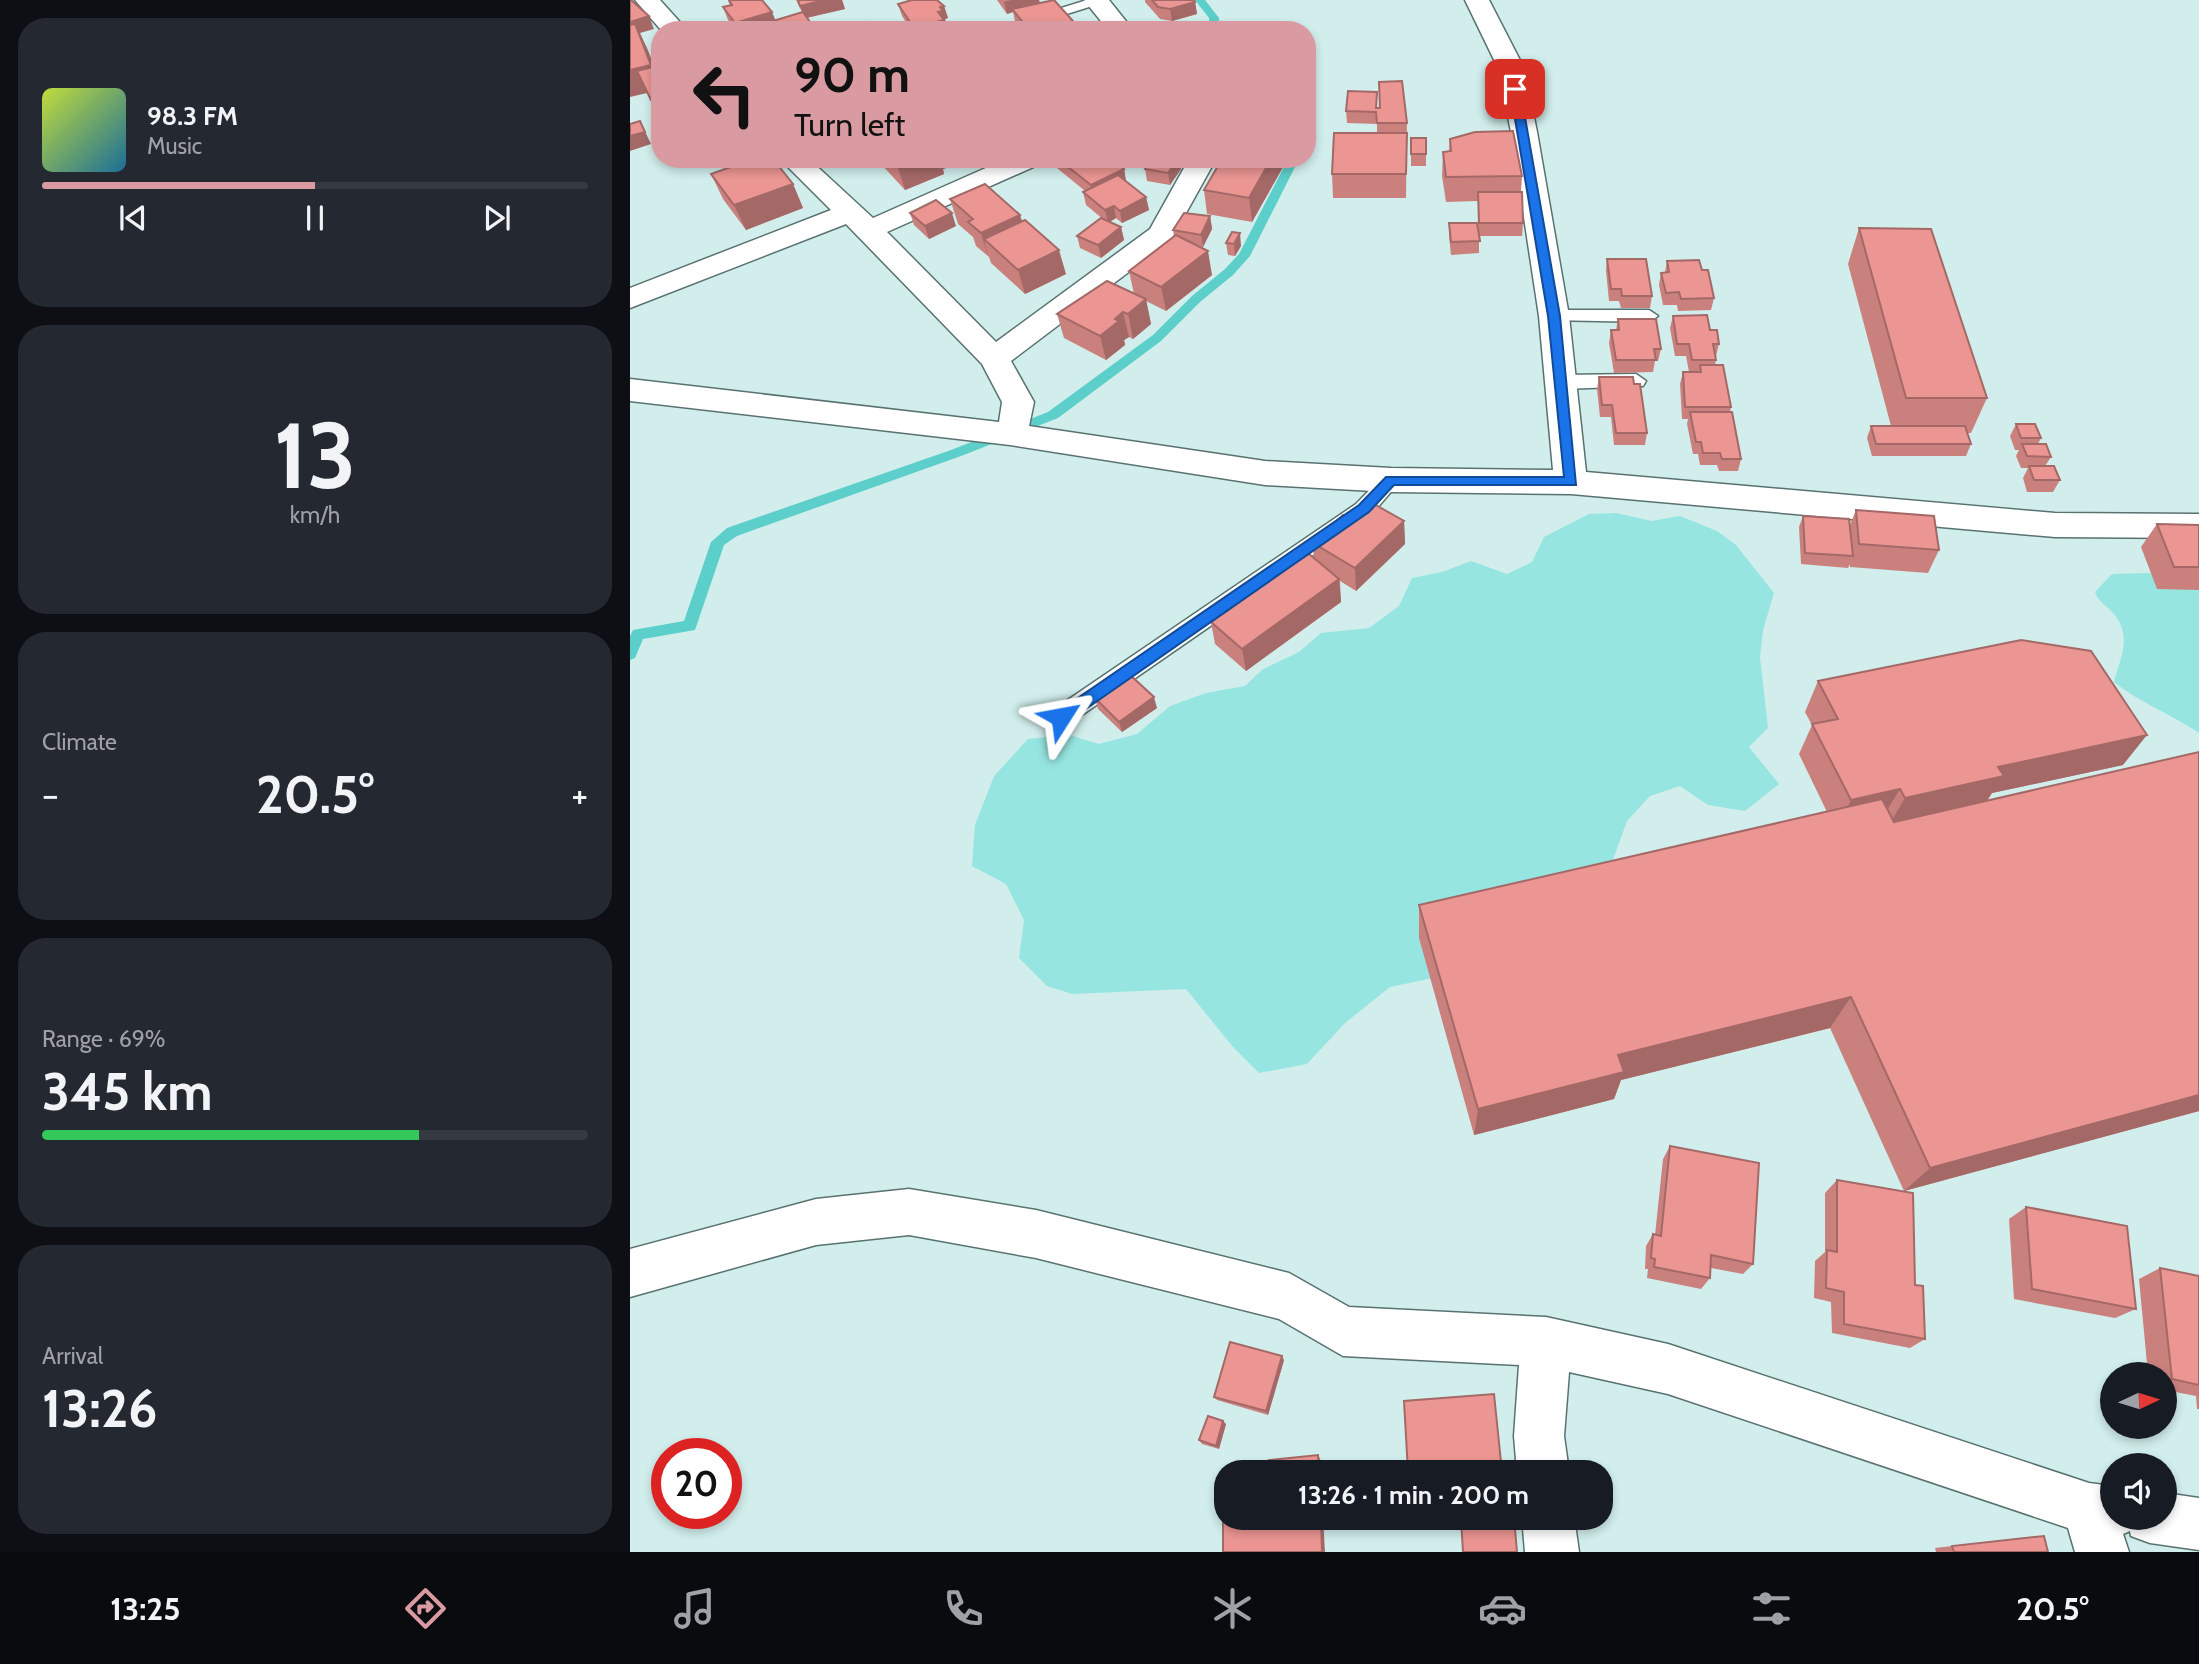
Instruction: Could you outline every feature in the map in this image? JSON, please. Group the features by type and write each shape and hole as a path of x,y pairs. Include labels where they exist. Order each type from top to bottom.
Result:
{"street":[{"path":"1477,0 1511,68 1554,316 1563,382 1571,482"},
{"path":"1096,1 1113,21"},
{"path":"660,5 670,21"},
{"path":"802,168 994,358 1018,402 1018,413 1010,433"},
{"path":"630,299 859,222 1005,168"},
{"path":"994,358 1161,234 1198,168"},
{"path":"630,390 1010,433 1265,472 1391,480 1571,482 2055,525 2199,526"},
{"path":"630,1273 816,1222 909,1212 1036,1234 1289,1297 1343,1331 1546,1342 1668,1369 2100,1524"},
{"path":"1542,1460 1539,1436 1546,1342"},
{"path":"2177,1521 2199,1524"},
{"path":"1549,1530 1552,1552"}],"lane":[{"path":"1028,21 1096,1"},
{"path":"1554,316 1649,316"},
{"path":"1563,382 1636,381"},
{"path":"1061,717 1364,509 1391,480"}],"shaded area":[{"path":"1616,513 1652,521 1680,516 1717,531 1736,545 1774,593 1763,630 1760,657 1768,728 1749,747 1779,784 1745,811 1708,805 1680,786 1650,796 1627,821 1608,873 1452,974 1390,987 1345,1023 1307,1064 1259,1073 1233,1047 1186,989 1072,994 1047,986 1019,958 1024,920 1006,884 972,866 975,825 994,776 1028,739 1069,735 1099,744 1137,734 1170,706 1206,693 1245,686 1263,669 1299,652 1321,633 1369,628 1399,606 1412,578 1442,572 1471,561 1507,574 1532,562 1544,537 1589,514"},
{"path":"2149,573 2199,588 2199,733 2114,682 2123,650 2123,634 2117,618 2095,592 2112,574"}],"building":[{"path":"631,0 649,16 630,22"},
{"path":"729,0 762,0 772,12 734,21 723,7 732,5"},
{"path":"798,0 825,0 800,6"},
{"path":"912,0 937,0 944,6 940,7 943,11 938,12 944,20 909,21 898,4"},
{"path":"1054,0 1073,21 1022,21 1012,9"},
{"path":"1152,0 1195,2 1170,9 1158,7"},
{"path":"803,12 809,21 773,21"},
{"path":"635,24 651,65 630,70 630,25"},
{"path":"651,67 651,100 637,71"},
{"path":"1402,81 1407,123 1377,123 1376,112 1346,111 1348,91 1377,92 1376,108 1380,108 1379,82"},
{"path":"640,121 645,132 630,136 630,124"},
{"path":"1513,131 1522,176 1446,177 1443,152 1451,151 1450,139 1475,132"},
{"path":"1334,133 1407,133 1406,174 1332,174"},
{"path":"1411,138 1426,138 1426,154 1411,154"},
{"path":"728,168 780,168 793,184 734,205 711,174"},
{"path":"1069,168 1124,169 1091,185"},
{"path":"1146,168 1172,168 1168,173"},
{"path":"1217,168 1266,168 1249,198 1204,190"},
{"path":"1118,175 1146,197 1120,211 1114,206 1105,210 1083,192"},
{"path":"985,184 1020,215 981,233 968,222 973,219 950,199"},
{"path":"1478,192 1522,192 1523,223 1479,223"},
{"path":"936,200 952,213 925,226 910,213"},
{"path":"1184,213 1210,216 1201,235 1173,230"},
{"path":"1101,218 1121,227 1098,245 1077,236"},
{"path":"1025,220 1059,250 1018,270 984,239"},
{"path":"1449,223 1477,223 1480,241 1451,242"},
{"path":"1859,228 1931,229 1987,398 1906,398"},
{"path":"1232,232 1240,233 1234,244 1226,243"},
{"path":"1176,235 1208,251 1161,287 1129,271"},
{"path":"1607,259 1646,259 1652,296 1622,296 1621,289 1611,289"},
{"path":"1699,260 1702,270 1708,270 1714,298 1681,299 1679,292 1666,293 1661,273 1669,272 1667,261"},
{"path":"1107,281 1146,299 1128,314 1123,312 1115,319 1119,321 1100,336 1057,314"},
{"path":"1707,315 1710,330 1717,330 1719,344 1713,344 1716,360 1692,360 1689,344 1677,344 1673,316"},
{"path":"1618,319 1656,319 1661,349 1654,349 1656,360 1616,360 1611,330 1619,330"},
{"path":"1700,365 1723,365 1731,407 1685,407 1683,372 1701,372"},
{"path":"1599,377 1633,377 1634,384 1640,384 1647,433 1616,433 1612,405 1602,405"},
{"path":"1690,412 1732,412 1741,459 1722,459 1720,453 1703,453 1701,442 1696,442"},
{"path":"2016,424 2035,424 2041,438 2021,438"},
{"path":"1871,426 1965,426 1971,444 1876,444"},
{"path":"2022,444 2046,444 2051,457 2027,456"},
{"path":"2029,466 2054,466 2060,480 2034,480"},
{"path":"1367,500 1404,521 1355,568 1313,543 1343,515 1348,518"},
{"path":"1856,510 1934,516 1939,550 1859,544"},
{"path":"1803,516 1849,519 1853,556 1805,553"},
{"path":"2157,524 2199,525 2199,567 2174,567"},
{"path":"1303,549 1339,579 1242,649 1211,622 1231,608 1225,603"},
{"path":"2021,640 2091,651 2147,735 1998,767 2004,776 1905,798 1900,789 1851,800 1812,724 1838,719 1818,681"},
{"path":"1129,674 1154,697 1119,722 1095,698"},
{"path":"2199,752 2199,1095 1930,1168 1851,997 1618,1055 1624,1072 1478,1109 1419,905 1882,799 1894,822"},
{"path":"1670,1146 1759,1163 1753,1264 1711,1255 1710,1278 1654,1267 1655,1259 1651,1258 1653,1234 1661,1236"},
{"path":"1837,1180 1913,1193 1915,1285 1923,1286 1925,1339 1844,1324 1844,1292 1826,1288 1827,1250 1837,1252"},
{"path":"2026,1207 2127,1226 2136,1309 2032,1289"},
{"path":"2160,1268 2199,1276 2199,1385 2177,1380 2177,1362 2170,1362"},
{"path":"1230,1342 1282,1356 1266,1411 1214,1397"},
{"path":"1494,1394 1501,1460 1407,1460 1404,1401"},
{"path":"1208,1416 1223,1421 1216,1446 1199,1440"},
{"path":"1318,1455 1318,1460 1269,1460"},
{"path":"1223,1530 1321,1530 1322,1552 1223,1552"},
{"path":"1462,1530 1515,1530 1517,1552 1463,1552"},
{"path":"2044,1536 2048,1552 1954,1552 1952,1546"}],"waterway":[{"path":"1200,0 1214,21"},
{"path":"630,654 638,634 690,626 718,542 732,532 956,453 1053,415 1157,338 1196,299 1229,272 1244,256 1289,168"}],"route":[{"path":"1061,717 1364,509 1391,480 1571,482 1563,382 1554,316 1515,89"}]}
